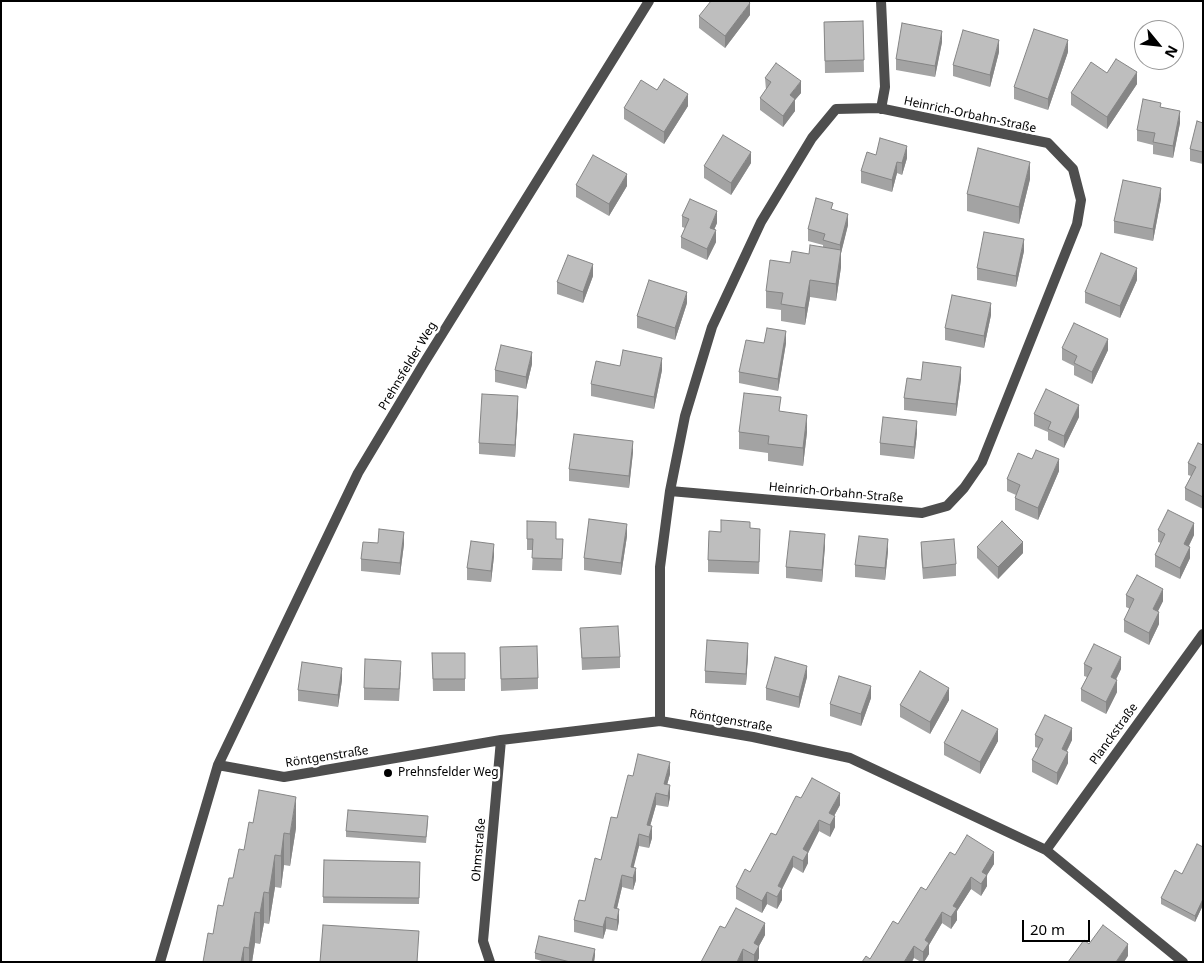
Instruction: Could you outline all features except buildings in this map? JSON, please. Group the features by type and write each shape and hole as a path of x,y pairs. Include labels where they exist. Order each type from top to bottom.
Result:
{"street":[{"name":"Prehnsfelder Weg","path":"160,962 218,765 358,473 424,362 648,1"},
{"path":"881,1 885,87 881,109"},
{"name":"Heinrich-Orbahn-Straße","path":"660,722 660,568 670,491 685,416 712,327 761,222 812,138 836,109 881,109 1048,144 1073,169 1081,200 1077,224 982,462 964,488 947,506 922,512 670,491"},
{"name":"Planckstraße","path":"1046,850 1203,634"},
{"name":"Röntgenstraße","path":"218,765 284,777 501,740 660,722 753,737 850,758 1046,850 1183,962"},
{"name":"Ohmstraße","path":"490,962 483,941 501,740"}],"place":[{"name":"Prehnsfelder Weg","path":"388,773"}]}
